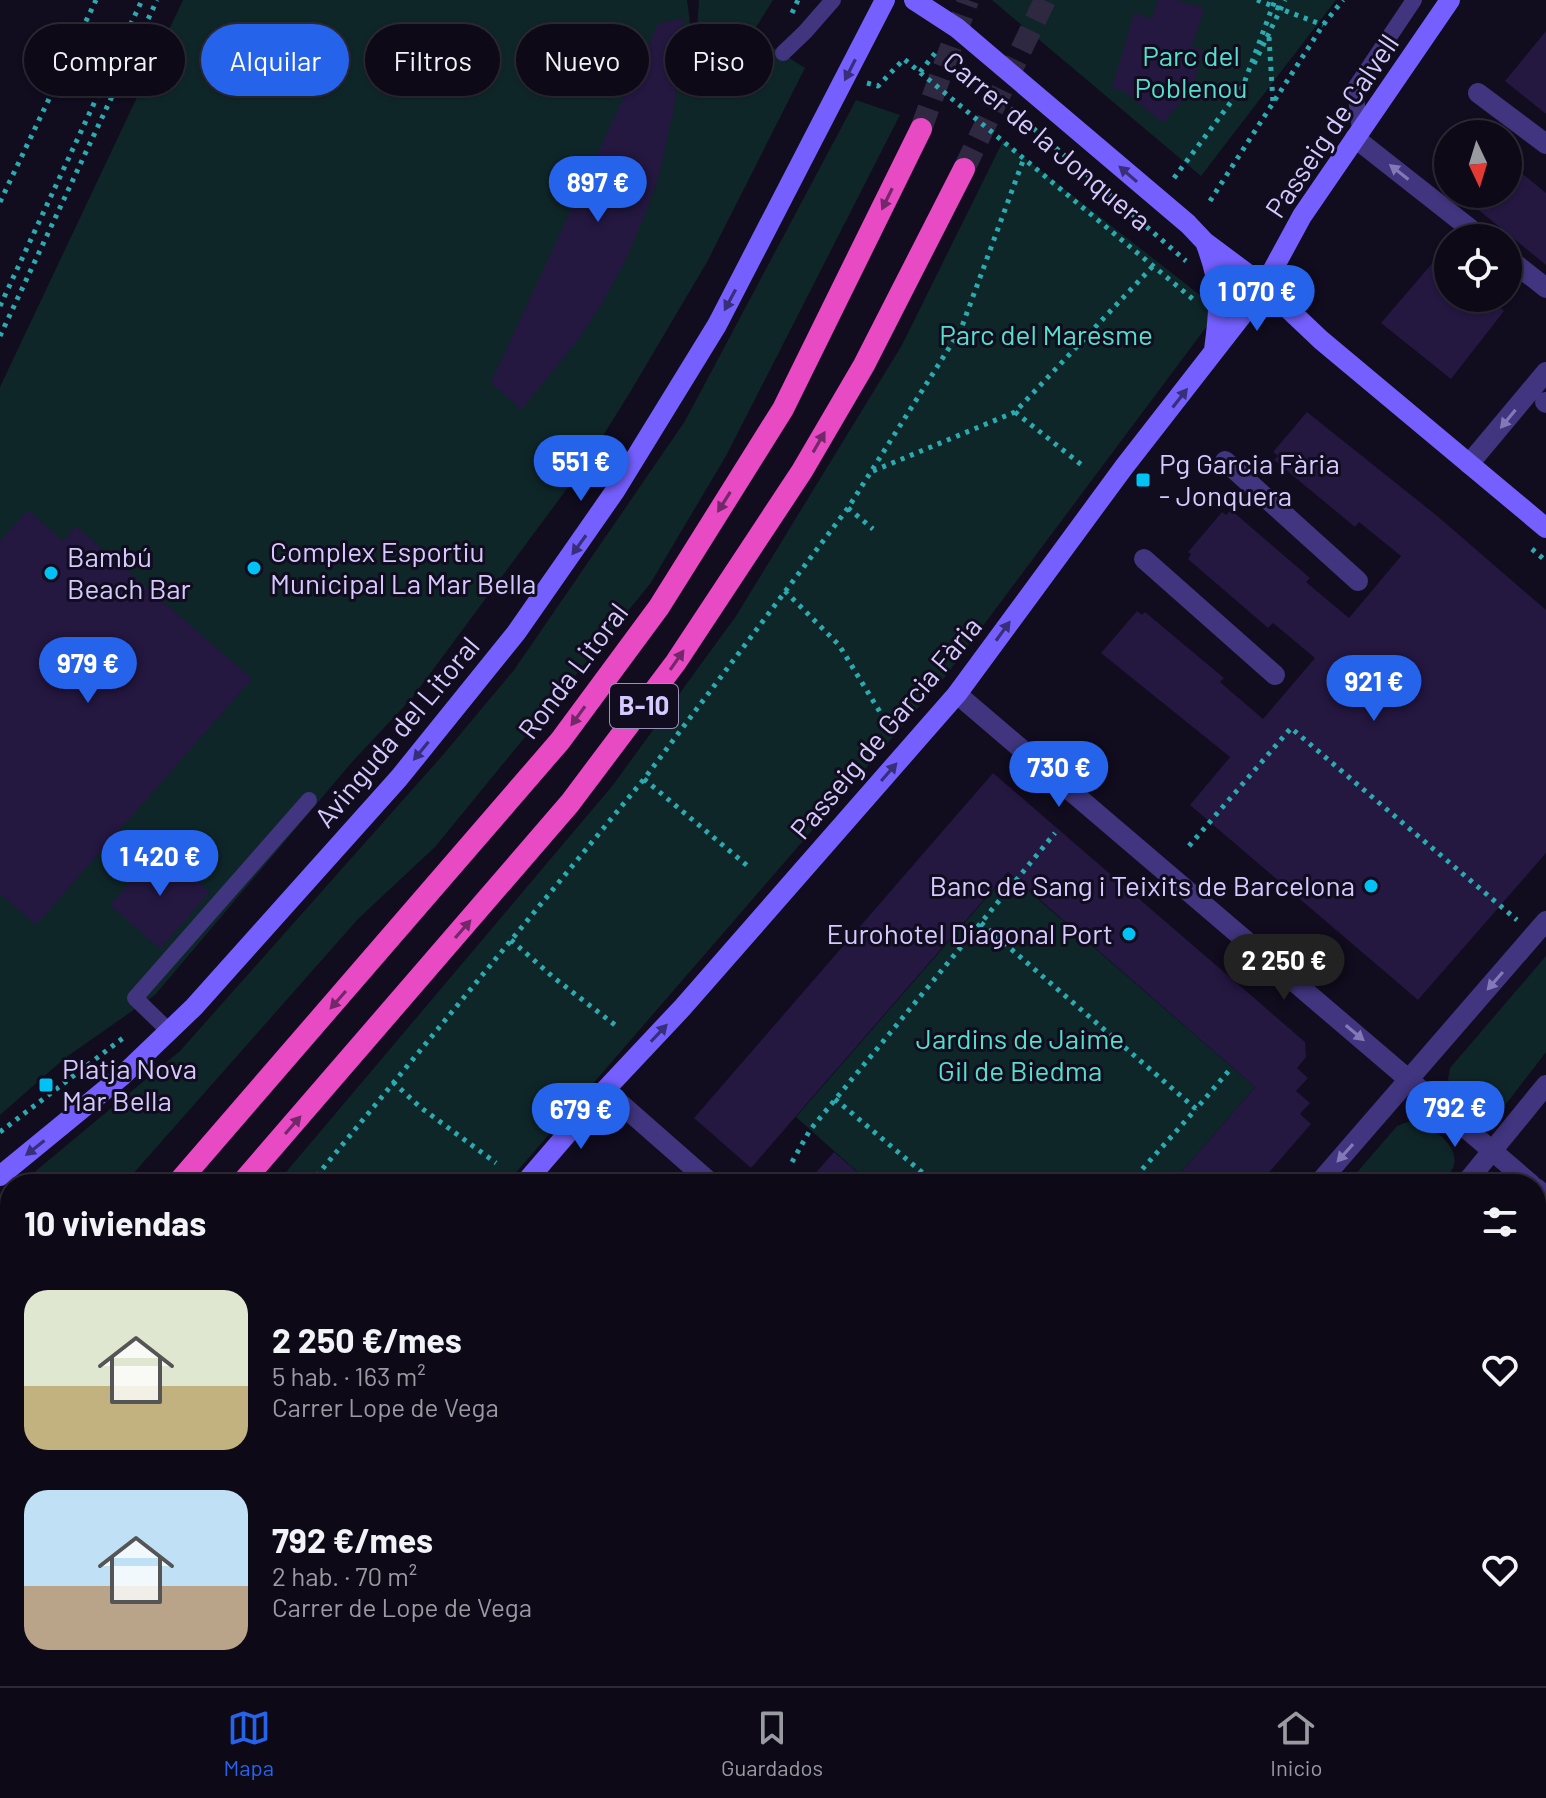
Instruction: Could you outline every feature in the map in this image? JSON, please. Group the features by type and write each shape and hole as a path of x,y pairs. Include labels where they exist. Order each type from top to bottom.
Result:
{"highway":[{"name":"Ronda Litoral","path":"186,1174 560,741 659,607 783,409 921,129"},
{"name":"B-10","path":"250,1174 570,803 676,662 802,471 856,378 964,169"}],"main road":[{"name":"Avinguda del Litoral","path":"2,1174 112,1085 194,1007 399,778 492,664 588,532 717,325 885,0"},
{"name":"Carrer de la Jonquera","path":"914,0 957,28 1188,224 1205,242 1264,286 1321,340 1546,528"},
{"name":"Passeig de Calvell","path":"1264,286 1302,216 1450,0"},
{"path":"1205,242 1219,289 1213,354"},
{"name":"Passeig de Garcia Fària","path":"533,1174 957,694 1124,467 1264,286"}],"street":[{"path":"1478,93 1546,144"},
{"path":"1358,134 1465,224"},
{"path":"1522,269 1546,288"},
{"path":"1469,464 1546,372"},
{"path":"1225,461 1358,581"},
{"path":"1144,559 1275,675"},
{"path":"957,694 1518,1174"},
{"path":"1326,1174 1546,921"},
{"path":"1473,1174 1546,1085"},
{"path":"605,1090 701,1174"}],"lane":[{"path":"783,53 833,0"},
{"path":"1358,134 1355,88 1414,0"},
{"path":"169,1031 135,998 309,800"}],"path":[{"path":"0,202 96,0"},
{"path":"0,306 142,0"},
{"path":"0,336 157,0"},
{"path":"1257,0 1274,3 1323,25"},
{"path":"1174,178 1243,86 1285,0"},
{"path":"1210,201 1323,25 1343,0"},
{"path":"1243,86 1274,3"},
{"path":"1269,36 1273,103"},
{"path":"920,72 936,52"},
{"name":"Carrer de la Jonquera","path":"864,82 878,86 904,59 1194,300"},
{"path":"318,1174 644,779 848,508 961,329 1024,158"},
{"path":"870,472 1015,412 1153,266"},
{"path":"1015,412 1083,466"},
{"path":"848,508 873,529"},
{"path":"785,591 839,645 883,717"},
{"path":"1189,846 1291,728 1517,920"},
{"path":"644,779 750,868"},
{"path":"792,1162 810,1130 1055,833"},
{"path":"981,923 1196,1109"},
{"path":"511,940 615,1025"},
{"path":"0,1132 101,1058 151,1014"},
{"path":"1138,1174 1232,1067"},
{"path":"393,1082 420,1107 496,1163"},
{"path":"835,1099 924,1174"}],"green space":[{"name":"Complex Esportiu Municipal La Mar Bella","path":"183,0 687,0 690,24 665,24 665,96 773,96 773,47 805,68 707,262 586,463 412,698 352,762 155,995 65,1058 0,1115 0,387 138,96 185,96 185,24 172,24"},
{"name":"Complex Esportiu Municipal La Mar Bella","path":"699,0 773,0 758,24 697,24"},
{"name":"Parc del Poblenou","path":"992,0 1336,0 1201,176"},
{"path":"856,100 900,115 726,456 650,584 435,847 358,919 133,1174 32,1174 180,1051 442,756 514,670 685,421"},
{"name":"Parc del Maresme","path":"1003,141 1219,310 944,678 515,1174 284,1174 613,785 736,616 902,345"},
{"name":"Jardins de Jaime Gil de Biedma","path":"1008,873 1255,1087 1180,1174 860,1174 796,1117"},
{"path":"1546,956 1546,1052 1503,1108 1491,1114 1478,1112 1451,1089 1448,1079 1450,1068"},
{"path":"1410,1121 1426,1126 1442,1137 1453,1151 1455,1160 1449,1174 1356,1174 1397,1126"}],"building":[{"path":"1158,0 1176,0 1204,8 1192,47 1203,50 1190,97 1186,96 1163,123 1125,92 1112,88 1134,13 1152,19"},
{"path":"683,18 683,24 665,24 665,96 676,96 659,175 646,212 625,261 601,305 578,340 521,410 491,382 624,96 649,96 649,43 658,24"},
{"path":"1546,31 1546,114 1505,81"},
{"path":"1522,173 1546,193 1546,265 1522,245 1522,224 1496,224 1476,208 1522,208"},
{"path":"1434,261 1434,312 1503,312 1451,379 1381,323"},
{"path":"1307,412 1436,515 1546,610 1546,853 1418,1000 1190,805 1230,757 1101,653 1137,611 1142,615 1145,612 1224,678 1220,682 1263,719 1315,658 1273,623 1268,628 1188,559 1191,554 1188,552 1222,512 1226,515 1231,510 1310,578 1306,582 1349,618 1401,556 1359,522 1355,527 1274,460 1278,456 1273,452"},
{"path":"28,510 63,541 76,526 252,679 36,925 0,894 0,541"},
{"path":"993,773 1305,1042 1306,1057 1297,1068 1308,1078 1296,1091 1310,1103 1300,1114 1311,1124 1268,1174 1180,1174 1255,1087 1008,872 751,1168 694,1118"},
{"path":"160,847 210,892 160,949 110,905"},
{"path":"834,1152 859,1174 815,1174"}],"tunnel":[{"path":"921,129 968,0"},
{"path":"964,169 1045,0"}],"place":[{"name":"Pg Garcia Fària - Jonquera","path":"1143,480"},
{"name":"Complex Esportiu Municipal La Mar Bella","path":"254,568"},
{"name":"Bambú Beach Bar","path":"51,573"},
{"name":"Banc de Sang i Teixits de Barcelona","path":"1371,886"},
{"name":"Eurohotel Diagonal Port","path":"1129,934"},
{"name":"Platja Nova Mar Bella","path":"46,1085"}]}
